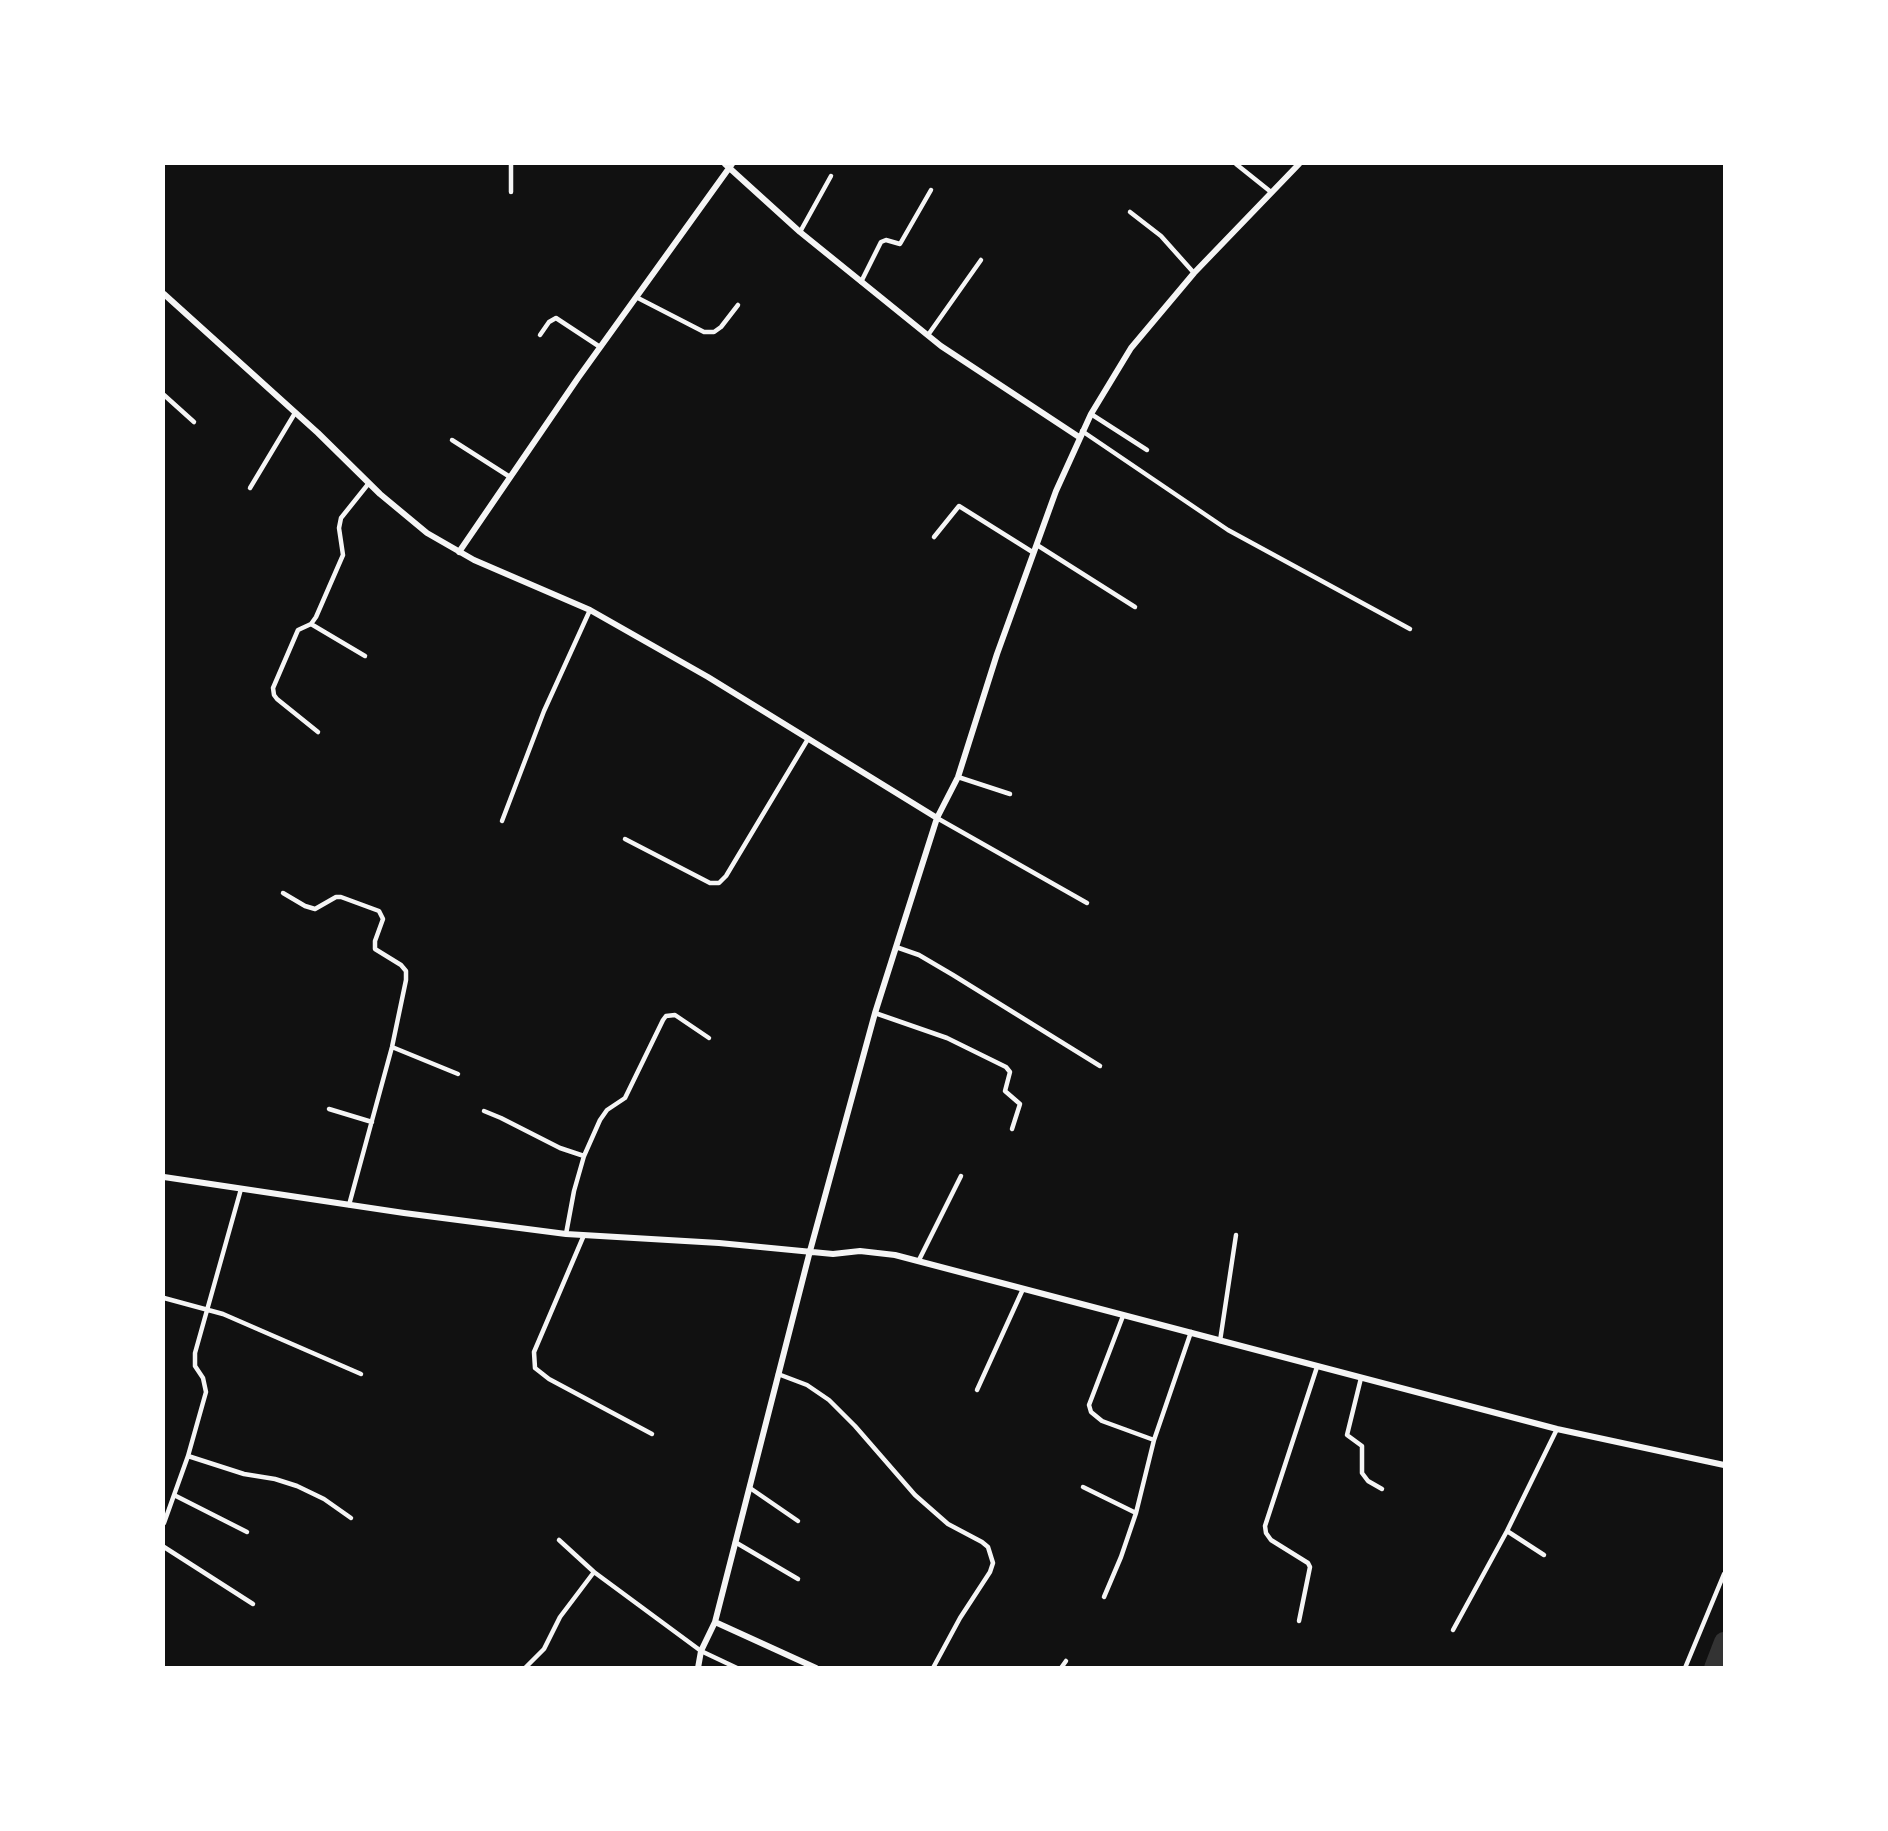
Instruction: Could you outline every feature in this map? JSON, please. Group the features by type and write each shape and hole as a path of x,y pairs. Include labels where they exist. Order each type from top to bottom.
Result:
{"street":[{"path":"698,1668 701,1651 715,1622 810,1251 875,1013 937,818 958,777 980,707 1056,491 1091,414 1131,348 1194,273 1299,164"},
{"path":"459,552 728,165 800,232 928,335 984,375 1081,434"},
{"path":"164,294 369,483 427,533 459,552 590,610 708,676 937,818"},
{"path":"164,1177 566,1234 719,1243 833,1254 860,1251 895,1255 1557,1429 1725,1465"},
{"path":"715,1622 816,1668"}],"lane":[{"path":"511,164 511,192"},
{"path":"1236,164 1271,192"},
{"path":"800,232 831,176"},
{"path":"861,282 881,242 886,240 900,244 931,190"},
{"path":"1130,212 1161,236 1194,273"},
{"path":"928,335 981,260"},
{"path":"636,297 704,332 714,332 721,327 738,305"},
{"path":"540,335 549,322 556,318 600,347"},
{"path":"164,395 194,422"},
{"path":"250,488 295,413"},
{"path":"1091,414 1147,450"},
{"path":"1081,434 1228,530 1410,628"},
{"path":"452,440 510,477"},
{"path":"318,732 277,699 273,692 298,630 311,624 316,617 344,555 340,532 341,518 369,483"},
{"path":"934,537 959,506 1034,553"},
{"path":"1037,545 1135,607"},
{"path":"502,821 544,711 590,610"},
{"path":"311,624 365,656"},
{"path":"625,839 710,883 719,883 726,876 808,740"},
{"path":"958,777 1010,794"},
{"path":"937,818 1088,903"},
{"path":"284,893 305,906 315,909 336,897 341,897 379,911 383,916 375,949 401,965 406,974 392,1047 349,1205"},
{"path":"896,947 919,955 1100,1066"},
{"path":"875,1013 947,1038 1006,1067 1010,1072 1005,1091 1020,1104 1012,1129"},
{"path":"566,1234 574,1191 584,1156 603,1115 625,1098 666,1016 675,1015 709,1038"},
{"path":"392,1047 458,1074"},
{"path":"329,1109 372,1122"},
{"path":"484,1112 501,1118 560,1148 584,1156"},
{"path":"919,1260 960,1176"},
{"path":"164,1523 188,1456 206,1392 203,1378 194,1360 205,1311 241,1189"},
{"path":"1220,1341 1236,1234"},
{"path":"584,1235 534,1352 535,1368 549,1379 652,1434"},
{"path":"977,1390 1023,1289"},
{"path":"164,1298 205,1311 223,1314 361,1374"},
{"path":"1123,1316 1089,1405 1090,1412 1102,1421 1154,1440"},
{"path":"1104,1596 1121,1557 1136,1513 1154,1440 1191,1332"},
{"path":"1299,1621 1310,1567 1308,1563 1271,1540 1266,1533 1265,1526 1317,1367"},
{"path":"778,1374 807,1385 829,1400 855,1426 915,1495 948,1524 988,1547 993,1563 990,1572 960,1618 934,1667"},
{"path":"1361,1378 1347,1435 1362,1446 1362,1473 1382,1489"},
{"path":"1453,1630 1507,1531 1557,1429"},
{"path":"188,1456 244,1474 275,1479 297,1486 324,1499 351,1518"},
{"path":"1083,1487 1136,1513"},
{"path":"750,1488 798,1521"},
{"path":"174,1495 248,1532"},
{"path":"1507,1531 1544,1555"},
{"path":"559,1540 594,1572 701,1651 737,1668"},
{"path":"735,1542 798,1579"},
{"path":"164,1547 253,1604"},
{"path":"525,1668 544,1649 563,1612 594,1572"},
{"path":"1685,1668 1725,1574"},
{"path":"1061,1668 1066,1661"}],"waterway":[{"path":"1714,1668 1724,1642"}]}
